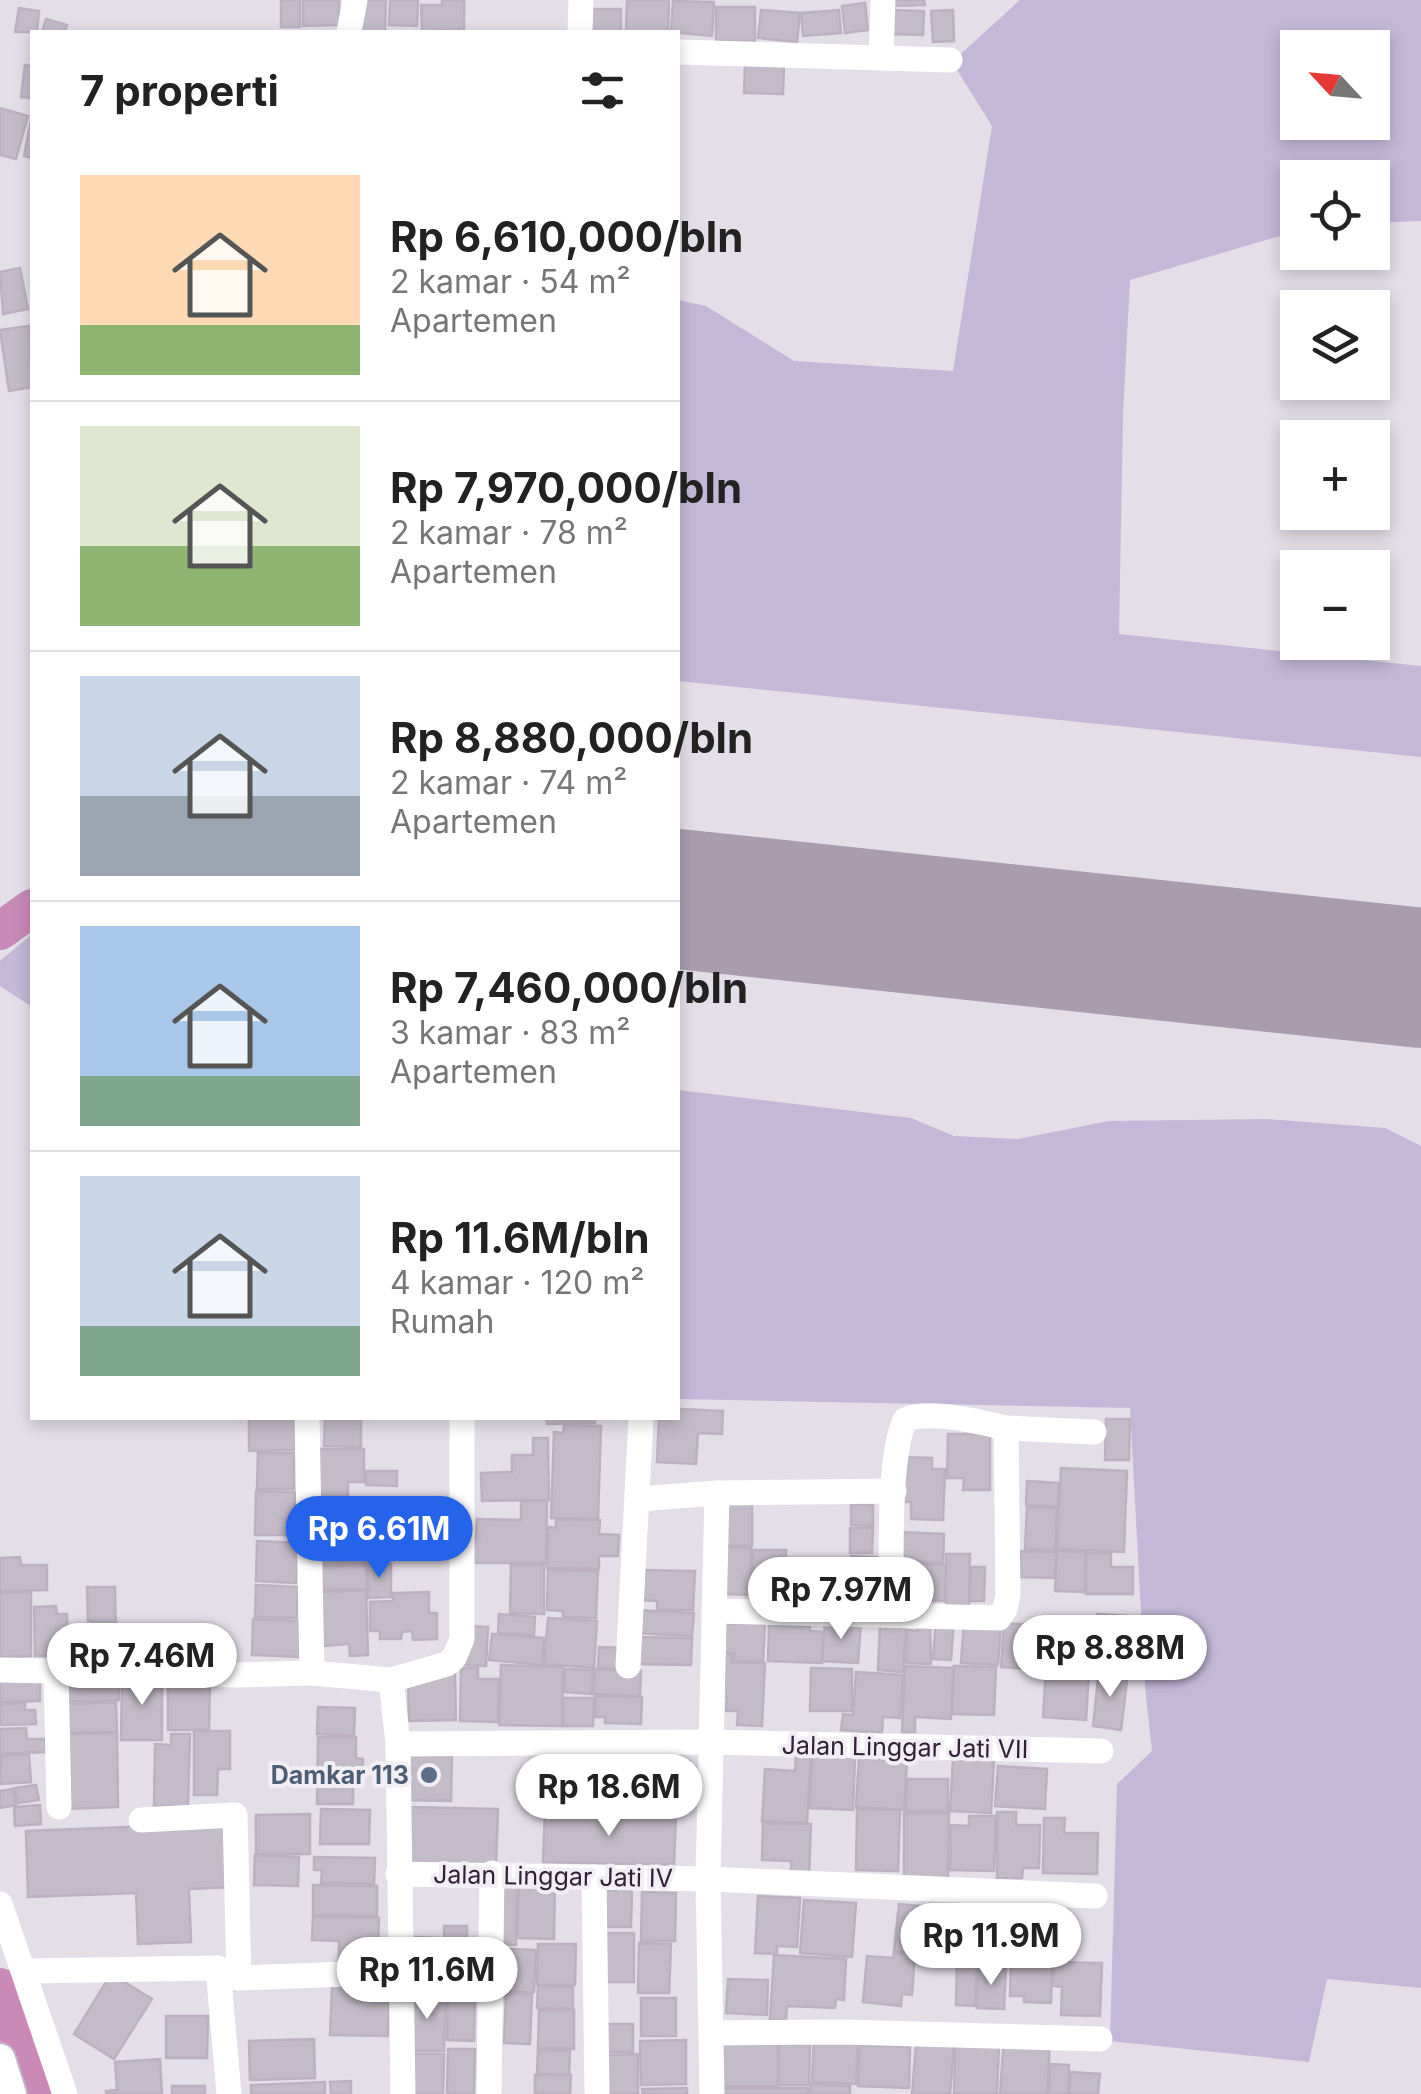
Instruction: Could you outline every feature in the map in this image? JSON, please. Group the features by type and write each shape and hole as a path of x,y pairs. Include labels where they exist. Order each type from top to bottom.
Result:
{"street":[{"path":"348,30 355,0"},
{"path":"580,0 580,30"},
{"path":"881,58 883,0"},
{"path":"680,52 950,60"},
{"path":"891,1614 894,1491 901,1430 908,1418 1094,1432"},
{"path":"308,1420 312,1674"},
{"path":"0,1670 312,1674 391,1680 447,1664 462,1639 462,1420"},
{"path":"628,1666 640,1420"},
{"path":"714,1611 994,1620 1003,1614 1008,1596 1006,1428"},
{"path":"638,1499 717,1493 894,1491"},
{"path":"712,2094 708,1879 717,1493"},
{"path":"56,1670 59,1807"},
{"path":"391,1680 398,1744 403,2094"},
{"name":"Jalan Linggar Jati VII","path":"398,1744 710,1742 1100,1751"},
{"path":"141,1820 235,1815 228,1973 229,2094"},
{"path":"489,2094 492,1873"},
{"name":"Jalan Linggar Jati IV","path":"398,1874 708,1879 1095,1896"},
{"path":"594,1877 596,2094"},
{"path":"0,1904 65,2094"},
{"path":"25,1971 400,1972"},
{"path":"712,2033 844,2032 1100,2039"}],"shaded area":[{"path":"1020,0 1421,0 1421,221 1390,222 1390,160 1280,160 1280,236 1130,280 1119,634 1280,651 1280,660 1364,660 1421,666 1421,757 680,681 680,300 706,306 794,361 953,371 992,126 952,62"},
{"path":"30,936 30,1006 0,986 0,961"},
{"path":"680,1090 911,1118 954,1136 1018,1139 1109,1121 1267,1119 1385,1128 1421,1146 1421,1988 1327,1979 1309,2062 1110,2041 1117,1784 1152,1751 1130,1408 680,1399"}],"building":[{"path":"281,0 300,0 300,27 281,27"},
{"path":"303,0 339,0 339,25 303,26"},
{"path":"358,0 386,0 385,30 357,30"},
{"path":"390,0 418,0 417,26 389,25"},
{"path":"442,0 464,0 464,29 422,30 421,5 442,5"},
{"path":"627,0 669,0 668,30 626,30"},
{"path":"891,0 924,0 925,5 892,6"},
{"path":"673,1 714,2 712,36 671,30"},
{"path":"865,3 868,30 845,33 842,6"},
{"path":"716,7 755,7 755,41 716,41"},
{"path":"19,8 39,11 37,30 15,32"},
{"path":"591,9 621,9 621,30 591,30"},
{"path":"761,10 800,13 797,42 758,38"},
{"path":"839,10 841,33 803,36 801,13"},
{"path":"891,10 924,11 923,35 889,34"},
{"path":"953,10 954,41 933,42 931,11"},
{"path":"46,19 67,25 66,30 43,30"},
{"path":"25,65 30,66 30,98 21,97"},
{"path":"745,65 784,66 783,94 744,93"},
{"path":"0,108 28,116 16,159 0,155"},
{"path":"30,125 30,158 24,156"},
{"path":"20,268 28,309 3,314 0,272"},
{"path":"29,326 30,387 9,391 0,330"},
{"path":"680,1409 723,1411 722,1434 698,1433 696,1464 657,1462 659,1420 680,1420"},
{"path":"1106,1419 1130,1419 1129,1460 1105,1460"},
{"path":"249,1420 295,1420 295,1450 249,1451"},
{"path":"325,1420 361,1420 361,1447 324,1446"},
{"path":"547,1420 595,1420 595,1423 547,1424"},
{"path":"564,1425 601,1426 598,1519 551,1518 554,1432 563,1433"},
{"path":"948,1434 990,1434 990,1490 963,1490 964,1478 947,1478"},
{"path":"533,1438 548,1438 549,1500 482,1501 481,1473 512,1472 512,1455 533,1455"},
{"path":"319,1449 364,1449 364,1482 348,1482 348,1496 318,1495"},
{"path":"258,1453 294,1453 294,1489 257,1489"},
{"path":"900,1457 932,1458 932,1469 945,1469 943,1520 911,1519 911,1502 899,1502"},
{"path":"1061,1468 1127,1471 1124,1552 1057,1549"},
{"path":"366,1471 397,1471 397,1486 366,1485"},
{"path":"1027,1481 1059,1483 1058,1507 1026,1505"},
{"path":"256,1491 295,1492 294,1535 255,1535"},
{"path":"721,1494 752,1495 752,1546 720,1546"},
{"path":"365,1501 366,1540 319,1541 318,1502"},
{"path":"521,1501 547,1501 546,1563 466,1563 466,1540 476,1540 477,1519 521,1520"},
{"path":"851,1504 873,1505 873,1526 851,1525"},
{"path":"1027,1507 1057,1508 1055,1550 1025,1549"},
{"path":"556,1519 600,1520 599,1534 619,1535 618,1556 599,1556 599,1569 547,1568 548,1527 556,1528"},
{"path":"850,1528 873,1528 872,1553 850,1553"},
{"path":"899,1532 944,1534 943,1563 898,1561"},
{"path":"257,1541 299,1543 296,1583 256,1581"},
{"path":"365,1542 366,1564 319,1566 319,1543"},
{"path":"725,1547 751,1548 751,1595 724,1594"},
{"path":"753,1550 786,1550 785,1598 752,1597"},
{"path":"1021,1551 1056,1552 1055,1578 1020,1577"},
{"path":"1057,1551 1086,1552 1085,1592 1055,1591"},
{"path":"1086,1553 1111,1553 1111,1567 1133,1567 1133,1594 1086,1594"},
{"path":"946,1554 970,1554 969,1605 946,1605"},
{"path":"851,1556 885,1558 883,1603 849,1602"},
{"path":"20,1557 21,1565 47,1565 47,1590 0,1591 0,1558"},
{"path":"898,1563 946,1565 945,1601 924,1600 924,1590 898,1589"},
{"path":"368,1564 391,1564 391,1597 368,1598"},
{"path":"511,1564 544,1565 544,1614 510,1613"},
{"path":"366,1566 367,1589 320,1590 319,1568"},
{"path":"971,1567 985,1567 984,1601 970,1601"},
{"path":"548,1570 598,1571 596,1618 563,1617 563,1611 547,1610"},
{"path":"641,1570 695,1571 693,1610 657,1610 657,1601 640,1600"},
{"path":"256,1585 298,1587 297,1618 255,1617"},
{"path":"87,1587 115,1587 116,1640 94,1641 94,1621 88,1621"},
{"path":"366,1590 368,1655 350,1656 349,1644 322,1646 320,1592"},
{"path":"31,1592 31,1656 0,1657 0,1593"},
{"path":"429,1592 429,1613 437,1613 437,1639 413,1640 412,1631 402,1632 401,1639 380,1639 380,1631 370,1631 370,1602 393,1601 393,1593"},
{"path":"56,1606 57,1614 67,1614 68,1655 35,1656 34,1607"},
{"path":"635,1610 694,1613 692,1636 634,1633"},
{"path":"499,1614 535,1617 534,1635 498,1633"},
{"path":"1097,1614 1128,1616 1125,1669 1093,1667"},
{"path":"548,1618 597,1621 594,1668 544,1664"},
{"path":"253,1619 301,1621 299,1657 252,1655"},
{"path":"936,1619 954,1620 951,1660 933,1659"},
{"path":"825,1621 861,1623 858,1663 822,1661"},
{"path":"918,1621 930,1621 931,1664 906,1663 907,1630 917,1631"},
{"path":"964,1622 1001,1624 998,1665 961,1663"},
{"path":"1048,1622 1094,1625 1092,1669 1046,1666"},
{"path":"718,1623 765,1624 763,1662 734,1661 734,1653 717,1652"},
{"path":"880,1623 906,1624 903,1672 878,1670"},
{"path":"1004,1623 1046,1626 1043,1670 1001,1667"},
{"path":"769,1625 810,1627 810,1631 823,1632 822,1663 768,1661"},
{"path":"466,1626 488,1627 486,1666 464,1665"},
{"path":"492,1634 544,1638 542,1665 489,1660"},
{"path":"633,1637 692,1638 691,1665 633,1664"},
{"path":"599,1647 626,1648 625,1669 598,1668"},
{"path":"716,1653 732,1654 732,1662 765,1663 762,1726 737,1725 738,1711 726,1711 727,1697 713,1697"},
{"path":"501,1665 563,1667 562,1726 499,1725"},
{"path":"905,1666 953,1668 951,1719 915,1717 915,1732 902,1732"},
{"path":"954,1666 996,1667 994,1715 952,1714"},
{"path":"461,1668 478,1668 478,1679 499,1679 498,1722 460,1721"},
{"path":"811,1668 852,1669 852,1711 810,1711"},
{"path":"1046,1668 1089,1671 1086,1720 1043,1717"},
{"path":"565,1669 593,1670 592,1694 564,1692"},
{"path":"595,1669 641,1671 640,1696 594,1694"},
{"path":"1099,1670 1128,1673 1121,1730 1093,1726"},
{"path":"856,1672 903,1675 900,1718 883,1717 882,1733 841,1730 843,1714 853,1715"},
{"path":"455,1674 456,1720 409,1721 408,1676"},
{"path":"118,1676 119,1700 65,1702 65,1677"},
{"path":"122,1676 162,1677 162,1740 121,1740"},
{"path":"40,1678 40,1701 0,1702 0,1679"},
{"path":"210,1680 209,1730 168,1730 168,1681"},
{"path":"595,1696 642,1697 641,1724 605,1723 605,1717 595,1717"},
{"path":"563,1698 594,1698 593,1726 563,1726"},
{"path":"116,1702 117,1732 65,1733 64,1704"},
{"path":"25,1703 25,1710 35,1710 36,1724 0,1725 0,1704"},
{"path":"318,1707 355,1708 354,1736 317,1734"},
{"path":"26,1728 27,1739 45,1739 46,1752 0,1754 0,1729"},
{"path":"194,1731 230,1731 230,1769 218,1769 217,1795 194,1795"},
{"path":"117,1733 118,1807 63,1809 62,1734"},
{"path":"171,1734 190,1734 188,1807 154,1806 155,1744 171,1745"},
{"path":"318,1737 356,1737 356,1758 363,1759 362,1779 353,1779 353,1804 317,1804"},
{"path":"638,1748 657,1749 657,1761 689,1761 687,1808 636,1807"},
{"name":"Damkar 113","path":"406,1749 452,1750 451,1801 405,1800"},
{"path":"548,1752 580,1753 579,1765 592,1766 590,1811 559,1810 560,1795 545,1794"},
{"path":"796,1752 811,1753 807,1823 762,1821 765,1769 795,1771"},
{"path":"29,1754 31,1782 0,1784 1,1756"},
{"path":"812,1755 855,1757 853,1810 810,1808"},
{"path":"859,1758 907,1761 904,1810 856,1807"},
{"path":"953,1759 994,1761 991,1813 950,1811"},
{"path":"998,1766 1047,1769 1045,1809 995,1806"},
{"path":"907,1779 948,1779 948,1812 906,1811"},
{"path":"36,1785 39,1800 17,1803 15,1788"},
{"path":"13,1789 16,1805 0,1808 0,1791"},
{"path":"40,1805 41,1824 15,1826 14,1807"},
{"path":"407,1807 498,1809 496,1864 406,1862"},
{"path":"321,1809 370,1810 369,1844 320,1844"},
{"path":"857,1809 900,1810 898,1871 856,1870"},
{"path":"545,1812 676,1816 674,1865 543,1862"},
{"path":"997,1812 1016,1812 1016,1825 1040,1825 1039,1868 1023,1868 1022,1878 997,1878"},
{"path":"904,1813 949,1813 948,1879 904,1879"},
{"path":"310,1814 310,1854 256,1854 256,1815"},
{"path":"969,1816 996,1816 994,1871 950,1870 951,1825 969,1826"},
{"path":"1044,1818 1065,1818 1064,1833 1098,1833 1097,1874 1043,1873"},
{"path":"229,1823 231,1887 189,1889 191,1942 138,1944 136,1893 28,1897 26,1831"},
{"path":"763,1823 811,1824 809,1875 791,1874 791,1861 762,1860"},
{"path":"255,1855 299,1857 298,1886 254,1885"},
{"path":"314,1857 375,1858 374,1884 321,1883 322,1870 314,1870"},
{"path":"519,1884 555,1885 554,1939 517,1938"},
{"path":"313,1885 377,1886 377,1916 313,1915"},
{"path":"497,1886 517,1886 516,1945 495,1944"},
{"path":"600,1890 632,1890 631,1927 599,1927"},
{"path":"642,1892 676,1893 675,1941 641,1941"},
{"path":"758,1896 800,1898 797,1947 777,1946 777,1954 755,1953"},
{"path":"804,1900 856,1903 852,1957 800,1953"},
{"path":"899,1904 941,1908 937,1955 894,1951"},
{"path":"957,1909 994,1911 991,1963 949,1961"},
{"path":"996,1910 1048,1912 1046,1960 993,1957"},
{"path":"313,1916 379,1918 378,1946 357,1945 356,1960 339,1959 339,1941 312,1940"},
{"path":"444,1926 467,1926 467,1961 444,1961"},
{"path":"601,1933 634,1933 634,1982 601,1982"},
{"path":"415,1937 440,1938 439,1960 414,1960"},
{"path":"639,1943 671,1944 669,1993 638,1993"},
{"path":"538,1944 576,1944 575,1985 537,1985"},
{"path":"507,1949 536,1950 534,1992 506,1992"},
{"path":"894,1953 915,1954 912,1995 902,1994 901,2006 863,2002 867,1956 893,1958"},
{"path":"774,1955 846,1959 844,2000 836,1999 835,2008 787,2006 786,2020 770,2019"},
{"path":"1011,1962 1052,1963 1051,2003 1024,2002 1024,1996 1010,1996"},
{"path":"1054,1962 1102,1963 1100,2016 1061,2015 1062,1987 1053,1986"},
{"path":"445,1963 474,1964 473,1991 445,1990"},
{"path":"957,1963 977,1964 975,2006 956,2005"},
{"path":"414,1964 442,1964 441,1991 414,1991"},
{"path":"979,1967 1006,1968 1004,2009 977,2008"},
{"path":"111,1974 152,1999 114,2059 74,2034"},
{"path":"728,1979 768,1980 767,2015 726,2013"},
{"path":"332,1985 389,1986 388,2036 330,2035"},
{"path":"538,1986 573,1987 573,2009 537,2008"},
{"path":"409,1992 446,1993 444,2051 408,2051"},
{"path":"448,1993 475,1994 474,2041 447,2040"},
{"path":"506,1994 532,1994 530,2044 504,2043"},
{"path":"641,1998 676,1998 676,2036 641,2036"},
{"path":"539,2010 574,2010 574,2049 538,2048"},
{"path":"166,2016 208,2016 207,2058 166,2058"},
{"path":"606,2024 633,2024 633,2052 607,2052"},
{"path":"721,2036 778,2036 778,2086 721,2086"},
{"path":"814,2036 858,2037 856,2084 812,2082"},
{"path":"1004,2038 1050,2041 1047,2094 1000,2094"},
{"path":"314,2039 315,2078 250,2080 249,2041"},
{"path":"686,2040 686,2084 641,2085 640,2041"},
{"path":"955,2042 999,2044 997,2094 954,2094"},
{"path":"779,2044 810,2044 809,2085 778,2085"},
{"path":"916,2044 954,2046 950,2094 912,2094"},
{"path":"860,2045 910,2047 909,2088 858,2086"},
{"path":"448,2049 475,2049 474,2094 447,2094"},
{"path":"538,2050 570,2051 569,2075 537,2074"},
{"path":"410,2054 444,2054 443,2094 409,2094"},
{"path":"638,2054 638,2094 606,2094 605,2055"},
{"path":"160,2059 162,2094 106,2094 117,2090 115,2062"},
{"path":"1050,2064 1069,2065 1068,2094 1049,2094"},
{"path":"1071,2072 1100,2074 1098,2094 1069,2094"},
{"path":"535,2075 571,2075 570,2094 535,2094"},
{"path":"351,2081 351,2094 331,2094 330,2082"},
{"path":"325,2082 325,2094 251,2094 251,2085"},
{"path":"811,2084 850,2086 850,2094 810,2094"},
{"path":"172,2086 205,2086 205,2094 172,2094"},
{"path":"687,2088 687,2094 643,2094 642,2089"},
{"path":"722,2088 808,2088 808,2094 722,2094"}],"waterway":[{"path":"0,931 30,909"},
{"path":"0,1987 35,2094"}],"runway":[{"path":"680,899 1421,978"}],"place":[{"name":"Damkar 113","path":"429,1775"}]}
